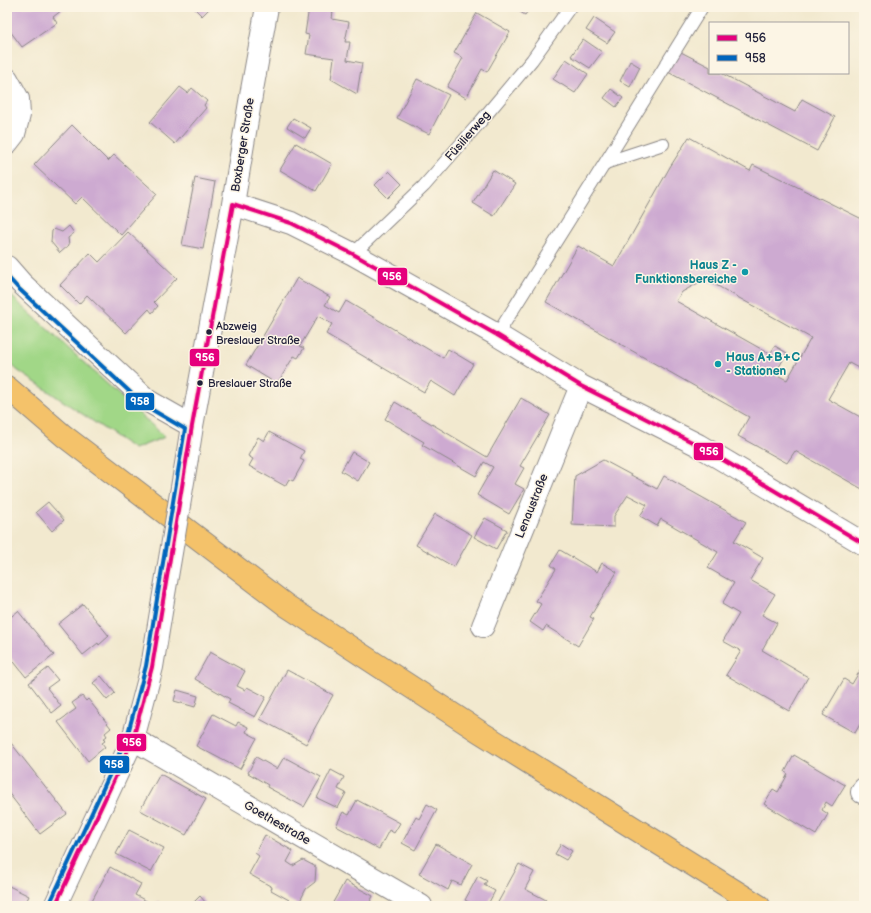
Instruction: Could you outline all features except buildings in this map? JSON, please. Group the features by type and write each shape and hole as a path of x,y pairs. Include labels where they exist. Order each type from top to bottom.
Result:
{"main road":[{"path":"7,387 64,436 287,606 480,732 759,906"}],"street":[{"name":"Boxberger Straße","path":"55,906 133,739 152,666 192,426 233,204 267,7"},
{"path":"7,80 18,98 19,115 14,134 7,143"},
{"path":"233,204 291,223 353,254 497,335 581,386 698,445 864,544"},
{"path":"7,267 21,283 148,401 192,426"},
{"name":"Lenaustraße","path":"483,626 581,386"},
{"name":"Goethestraße","path":"133,739 421,906"},
{"path":"864,790 862,792 864,793"}],"lane":[{"name":"Füsilierweg","path":"353,254 424,186 532,60 570,7"},
{"path":"497,335 702,7"},
{"path":"605,163 663,144"}],"green space":[{"path":"7,292 165,437 134,449 17,370 7,360"}],"transit line":[{"name":"956","path":"55,906 133,739 152,667 192,426 233,204 291,223 353,254 497,335 581,386 698,445 864,544"},
{"name":"958","path":"7,276 144,405 185,429 146,666 127,737 50,903"}],"place":[{"name":"Haus Z - Funktionsbereiche","path":"745,272"},
{"name":"Abzweig Breslauer Straße","path":"209,332"},
{"name":"Haus A+B+C - Stationen","path":"718,364"},
{"name":"Breslauer Straße","path":"200,383"}]}
